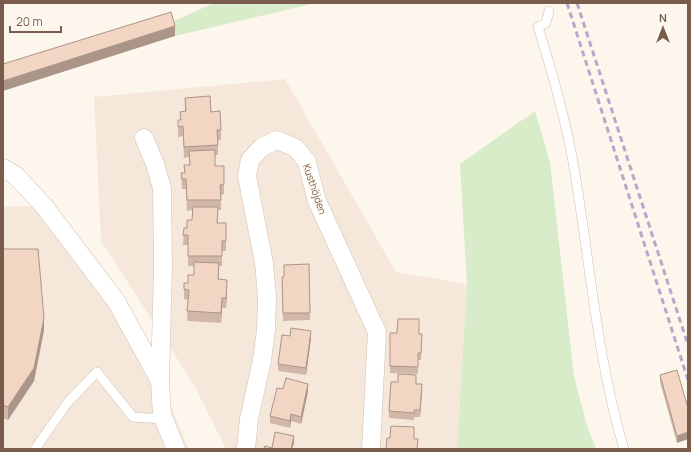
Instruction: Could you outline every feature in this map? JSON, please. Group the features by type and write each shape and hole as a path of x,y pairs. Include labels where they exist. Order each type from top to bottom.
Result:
{"street":[{"path":"144,138 155,164 162,188 163,266 160,382 162,415 176,449"},
{"name":"Kusthöjden","path":"246,449 249,418 263,353 266,330 267,297 264,263 247,176 250,160 262,147 277,140 296,148 307,162 317,201 376,332 371,449"},
{"path":"3,168 15,175 44,206 116,301 160,382"}],"lane":[{"path":"548,11 546,22 538,27 551,69 573,161 601,355 615,419 624,449"},
{"path":"35,449 68,402 98,372 133,417 163,419"}],"shaded area":[{"path":"285,79 396,272 467,284 457,449 226,449 194,385 101,241 94,97"},
{"path":"44,206 160,381 189,449 3,449 3,207"}],"green space":[{"path":"214,3 316,3 175,36 171,22"},
{"path":"535,111 550,162 574,376 587,426 596,449 457,449 467,284 460,164"}],"building":[{"path":"171,12 175,26 3,81 3,64"},
{"path":"210,96 211,112 220,111 221,130 217,130 218,145 184,147 183,126 178,127 178,120 181,120 180,112 186,111 185,98"},
{"path":"215,150 215,166 224,166 224,184 220,185 221,200 187,200 186,179 182,179 181,173 185,173 184,165 190,165 189,151"},
{"path":"193,207 218,207 217,223 226,223 226,241 222,241 222,256 188,256 188,235 183,235 184,228 187,228 187,220 192,220"},
{"path":"3,249 38,249 44,318 34,368 8,407 3,405"},
{"path":"194,262 219,263 218,279 227,280 226,298 222,298 221,313 187,311 189,290 184,289 184,283 188,283 188,275 194,275"},
{"path":"309,264 310,313 283,313 282,277 284,277 284,265"},
{"path":"398,319 419,319 419,334 422,334 421,353 418,353 418,367 390,366 390,333 397,333"},
{"path":"291,328 311,331 306,368 278,364 282,335 290,336"},
{"path":"677,370 688,408 688,432 677,436 660,375"},
{"path":"398,374 416,375 416,384 422,384 420,410 414,410 414,413 389,411 391,382 398,382"},
{"path":"286,378 308,384 301,417 291,414 290,421 270,416 277,388 283,389"},
{"path":"391,426 414,427 414,439 418,439 417,449 386,449 387,438 390,438"},
{"path":"275,432 294,436 291,449 264,449 265,446 272,448"}],"railway":[{"path":"567,3 688,380"},
{"path":"577,3 688,345"}]}
